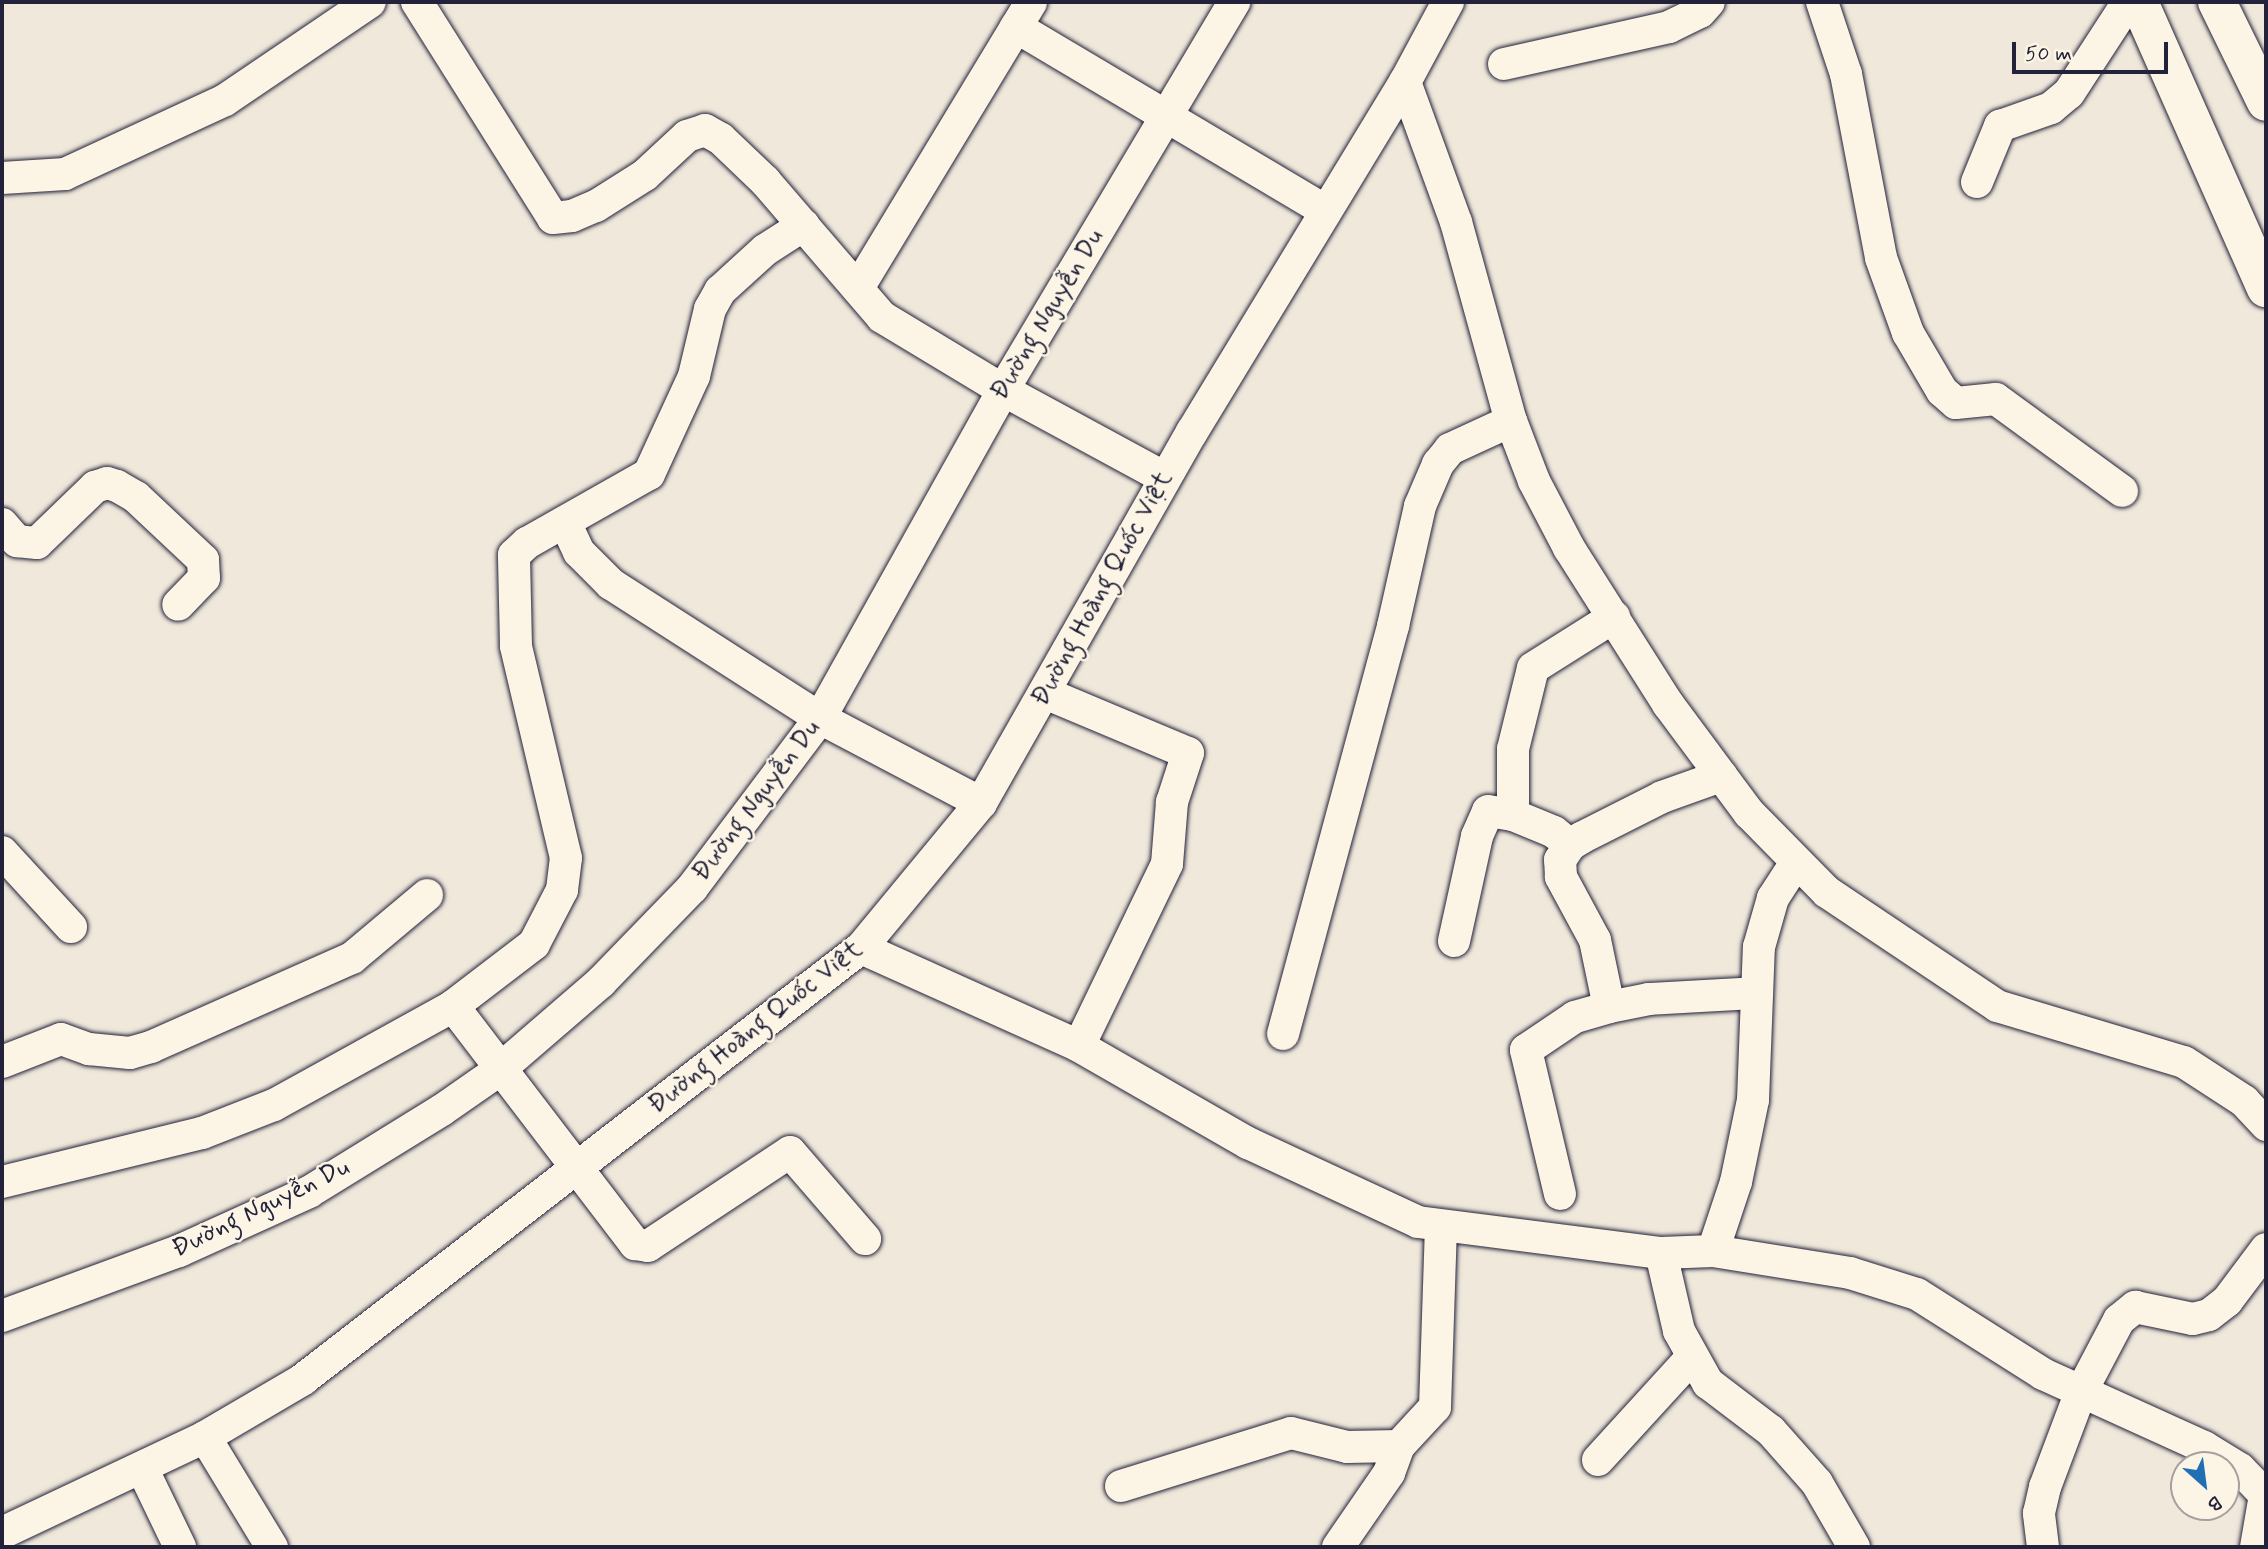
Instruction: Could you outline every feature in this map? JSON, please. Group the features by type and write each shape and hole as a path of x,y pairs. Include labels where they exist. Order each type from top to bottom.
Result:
{"main road":[{"path":"2139,2 2266,288"},
{"path":"2217,2 2266,102"}],"street":[{"path":"2,178 65,174 225,100 370,2"},
{"path":"418,2 553,218 572,216 596,206 645,175 687,136 705,130 730,147 804,225 882,317 1003,390 1165,478"},
{"name":"Đường Nguyễn Du","path":"2,1316 179,1251 309,1192 498,1071 601,982 692,888 821,718 1003,390 1234,2"},
{"path":"1504,64 1669,27 1700,12 1709,2"},
{"path":"1822,2 1846,74 1881,258 1908,333 1942,391 1956,403 1996,399 2122,491"},
{"path":"1977,181 2000,126 2051,108 2069,93 2128,2"},
{"name":"Đường Hoàng Quốc Việt","path":"2,1533 205,1437 312,1373 861,947 981,803 1165,478 1405,82 1437,6"},
{"path":"858,288 1023,15 1165,118 1326,211"},
{"path":"1405,82 1456,222 1511,421 1534,481 1569,548 1721,776 1795,864 1866,921 1997,1006 2184,1062 2244,1101 2266,1125"},
{"path":"2,1182 202,1133 274,1105 453,1006 534,944 562,890 564,844 516,646 511,573 520,548 649,474 694,376 710,309 720,291 765,250 804,225"},
{"path":"1283,1034 1393,626 1420,506 1437,464 1450,449 1511,421"},
{"path":"2,524 17,541 37,543 95,487 107,482 117,486 136,497 203,560 204,578 178,605"},
{"path":"565,522 579,552 611,584 821,718 981,803"},
{"path":"1513,815 1513,749 1533,668 1614,617"},
{"path":"1045,694 1188,753 1172,803 1167,864 1080,1046"},
{"path":"1609,1007 1595,940 1561,877 1560,860 1570,845 1662,797 1721,776"},
{"path":"1454,941 1484,816 1492,810 1513,815 1554,832 1570,845"},
{"path":"2,852 13,886 71,927"},
{"path":"1713,1251 1736,1182 1753,1100 1759,947 1773,898 1795,864"},
{"path":"2,1062 61,1039 89,1049 130,1053 151,1047 352,958 427,895"},
{"path":"861,947 1080,1046 1314,1177 1396,1214 1441,1227 1548,1236 1661,1253 1713,1251 1850,1273 1917,1293 2080,1394 2204,1447 2250,1476 2265,1495 2256,1547"},
{"path":"1560,1194 1526,1050 1575,1017 1609,1007 1649,999 1756,993"},
{"path":"453,1006 498,1071 635,1244 648,1246 790,1152 865,1239"},
{"path":"1338,1547 1388,1473 1399,1446 1428,1417 1438,1393 1441,1227"},
{"path":"2043,1547 2039,1513 2045,1487 2080,1394 2127,1312 2147,1308 2193,1319 2209,1315 2227,1301 2266,1250"},
{"path":"1661,1253 1679,1331 1692,1357 1717,1393 1740,1405 1771,1431 1817,1483 1854,1547"},
{"path":"1598,1460 1692,1357"},
{"path":"1121,1486 1291,1433 1347,1447 1399,1446"},
{"path":"205,1437 272,1547"},
{"path":"142,1468 180,1547"}]}
